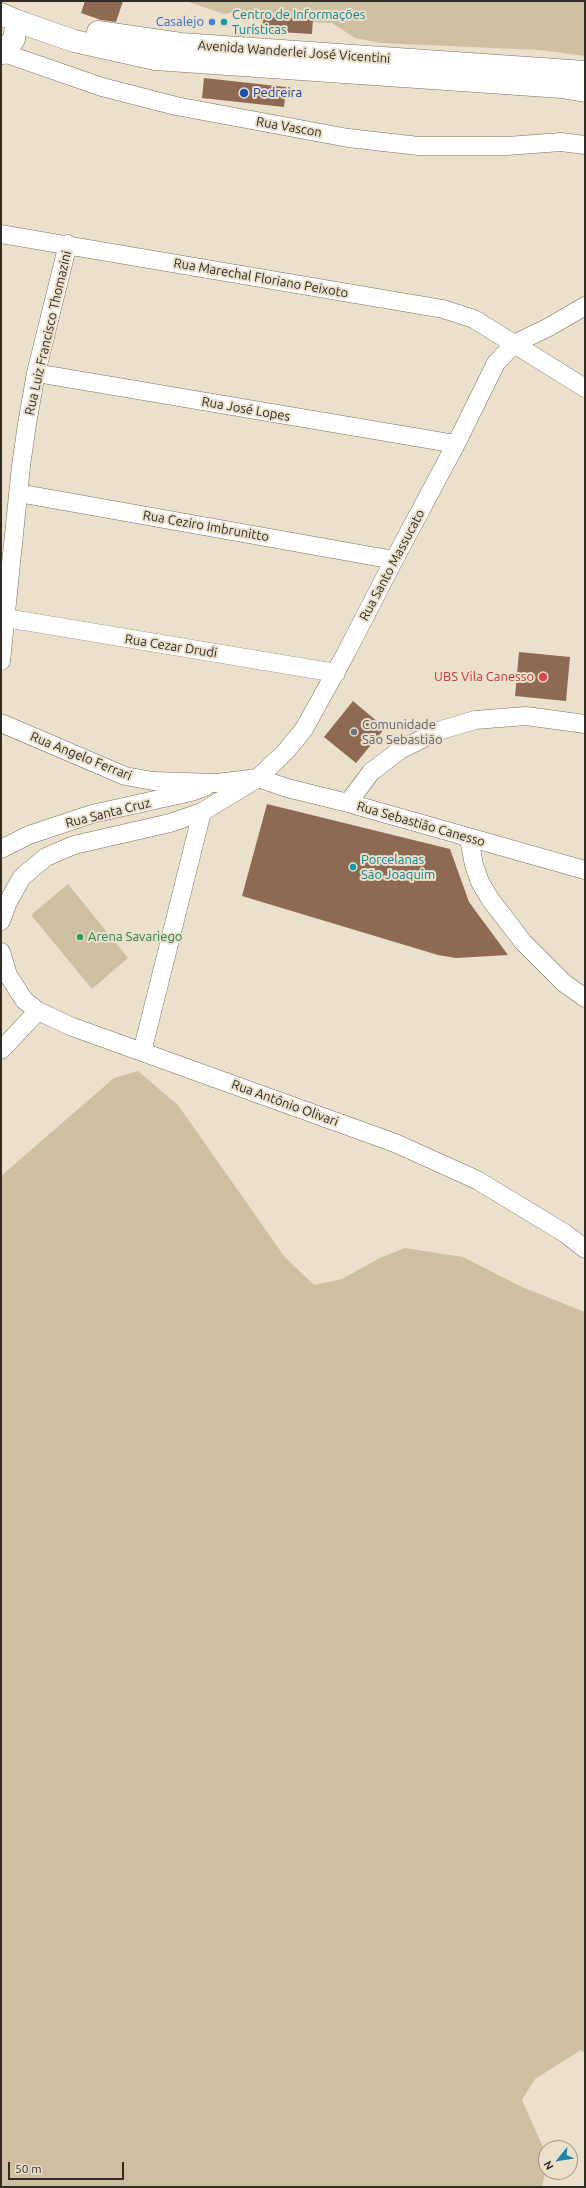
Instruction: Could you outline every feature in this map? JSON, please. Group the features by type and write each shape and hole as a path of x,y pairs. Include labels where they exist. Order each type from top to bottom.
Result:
{"main road":[{"name":"Avenida Wanderlei José Vicentini","path":"10,1 36,13 103,34 150,42 585,72"},
{"name":"Avenida Wanderlei José Vicentini","path":"9,18 74,41 155,59 562,87 585,90"},
{"path":"2,53 14,39 9,18"}],"street":[{"name":"Rua Vascon","path":"2,53 102,87 176,106 348,138 419,146 508,146 560,142 585,145"},
{"name":"Rua Marechal Floriano Peixoto","path":"1,234 68,244 444,309 474,319 585,388"},
{"name":"Rua Luiz Francisco Thomazini","path":"1,661 18,493 36,373 68,244"},
{"path":"514,344 549,327 585,306"},
{"name":"Rua Santo Massucato","path":"258,778 286,751 304,728 336,673 456,444 496,363 514,344"},
{"name":"Rua José Lopes","path":"36,373 456,444"},
{"name":"Rua Ceziro Imbrunitto","path":"18,493 394,560"},
{"name":"Rua Cezar Drudi","path":"6,618 336,673"},
{"path":"348,803 371,772 400,750 438,731 475,720 526,716 585,724"},
{"name":"Rua Angelo Ferrari","path":"1,723 125,776 153,781 217,783 258,778"},
{"path":"1,887 22,878 46,857 74,845 170,823 202,812 258,778"},
{"name":"Rua Sebastião Canesso","path":"258,778 287,788 348,803 585,870"},
{"name":"Rua Santa Cruz","path":"1,849 29,835 92,814 191,792 217,783"},
{"path":"142,1052 202,812"},
{"path":"469,838 480,882 490,899 523,942 564,984 585,998"},
{"path":"1,921 8,902 22,878"},
{"name":"Rua Antônio Olivari","path":"1,952 8,975 24,1000 38,1011 70,1026 395,1143 477,1180 566,1234 585,1249"},
{"path":"1,1050 38,1011"}],"shaded area":[{"path":"186,1 585,1 585,56 540,50 381,43 355,38 332,23 304,22 244,11 224,14"},
{"name":"Arena Savariego","path":"68,884 128,958 92,989 31,915"},
{"path":"138,1071 178,1105 284,1256 314,1285 342,1279 380,1258 405,1248 463,1257 522,1287 585,1312 585,2053 581,2050 535,2079 522,2100 540,2140 538,2140 538,2180 544,2180 542,2187 1,2187 1,1176 114,1078"}],"building":[{"path":"85,1 123,1 116,22 101,20 81,13"},
{"path":"263,16 313,19 312,34 262,31"},
{"name":"Pedreira","path":"204,78 286,87 284,107 202,98"},
{"name":"UBS Vila Canesso","path":"519,652 570,657 566,701 515,696"},
{"name":"Comunidade São Sebastião","path":"353,701 385,728 356,763 324,737"},
{"name":"Porcelanas São Joaquim","path":"267,804 450,849 469,902 508,955 456,958 438,955 242,896"}],"place":[{"name":"Casalejo","path":"212,22"},
{"name":"Centro de Informações Turísticas","path":"224,22"},
{"name":"Pedreira","path":"244,93"},
{"name":"UBS Vila Canesso","path":"543,677"},
{"name":"Comunidade São Sebastião","path":"354,732"},
{"name":"Porcelanas São Joaquim","path":"353,867"},
{"name":"Arena Savariego","path":"80,937"}]}
